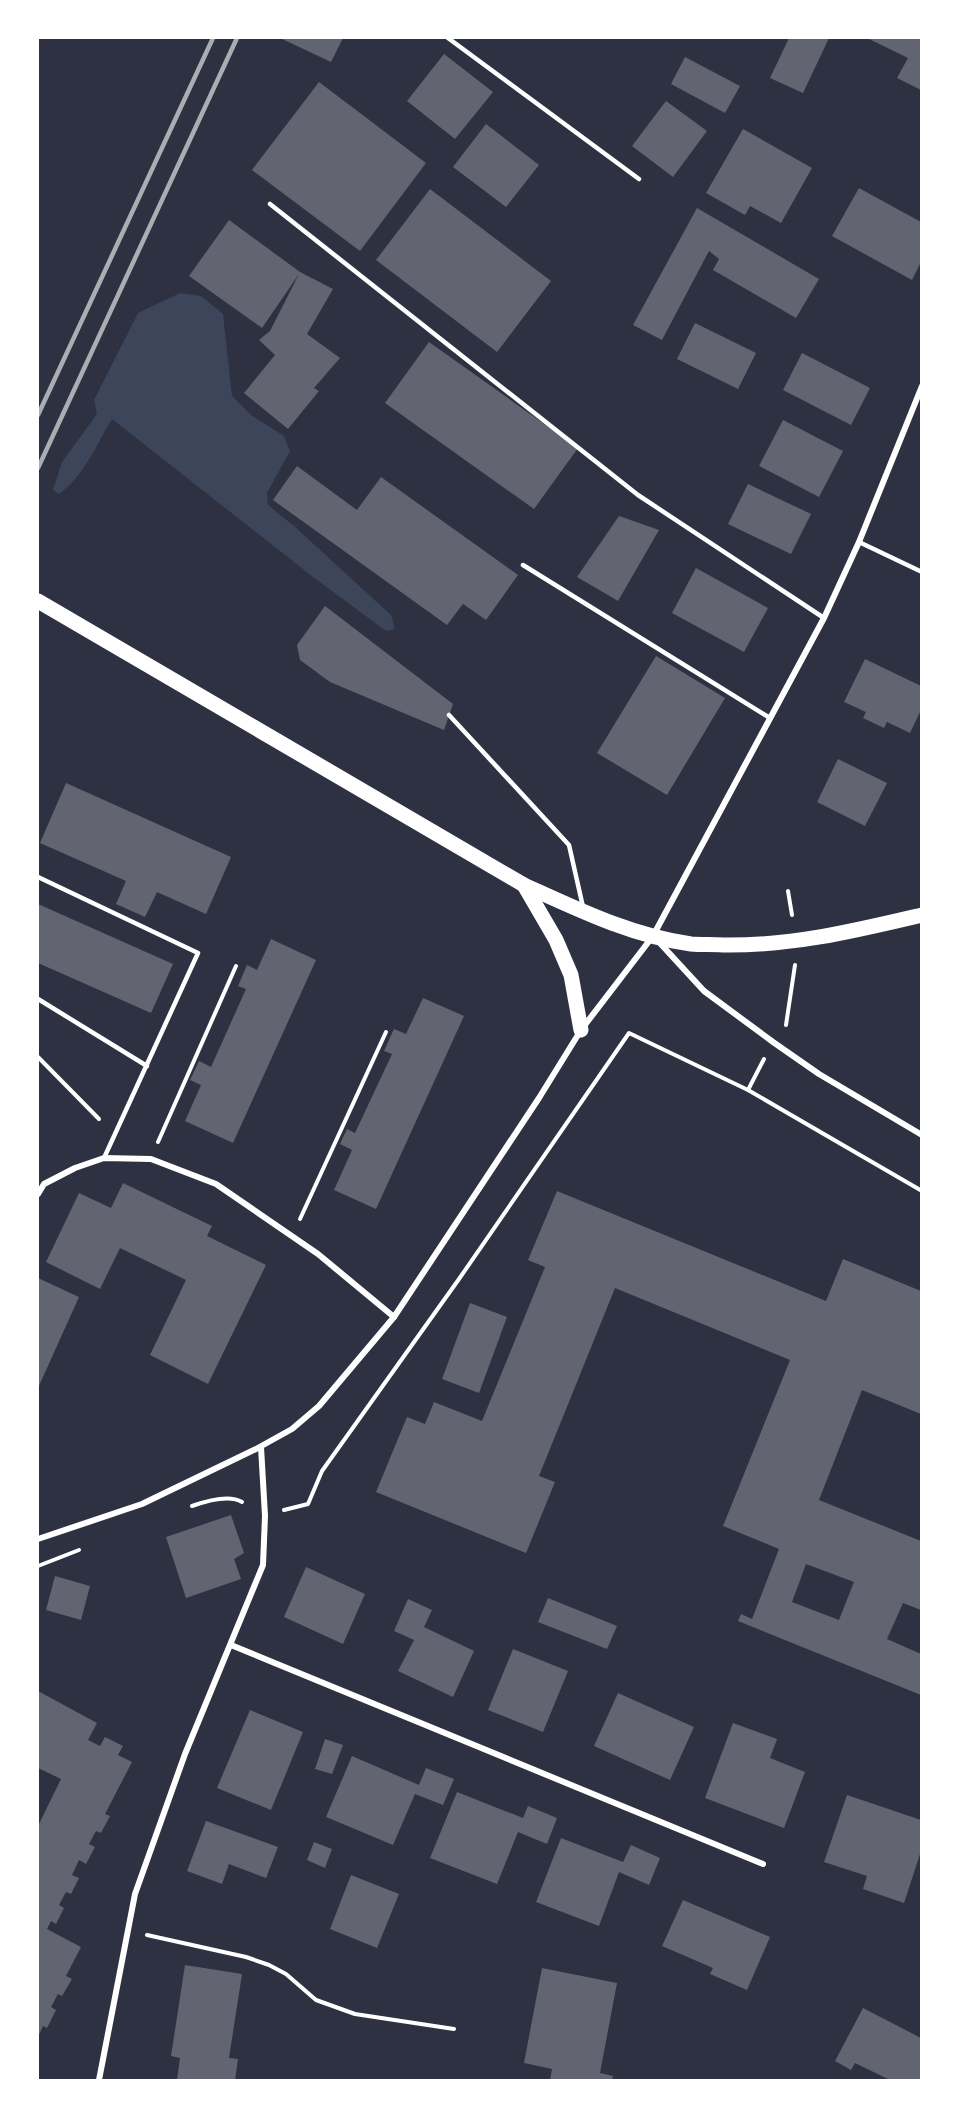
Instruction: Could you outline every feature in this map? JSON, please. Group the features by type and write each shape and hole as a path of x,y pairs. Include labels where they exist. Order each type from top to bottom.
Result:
{"main road":[{"path":"38,601 524,885 584,912 653,936 693,944 744,945 796,942 921,915"},
{"path":"524,885 555,940 571,975 581,1030"}],"street":[{"path":"38,1539 142,1504 261,1447 292,1429 319,1406 394,1317 539,1098 581,1030 653,936 824,618 859,542 921,386"},
{"path":"653,936 704,991 819,1074 921,1135"},
{"path":"38,1194 44,1184 75,1168 104,1158 151,1159 216,1184 318,1254 394,1317"},
{"path":"99,2080 135,1894 185,1755 263,1565 265,1516 261,1447"},
{"path":"231,1645 763,1864"}],"lane":[{"path":"448,38 639,179"},
{"path":"270,204 638,495 824,618"},
{"path":"859,542 921,572"},
{"path":"523,565 770,718"},
{"path":"449,715 569,845 584,912"},
{"path":"38,877 198,953 104,1158"},
{"path":"38,999 147,1066"}],"path":[{"path":"748,1090 773,1042 787,1024 795,975 796,942 788,891"},
{"path":"151,1159 236,966"},
{"path":"293,1236 386,1032"},
{"path":"186,1509 206,1501 237,1499 265,1516 308,1504 322,1471 459,1279 629,1033 748,1090 921,1191"},
{"path":"38,1057 115,1134"},
{"path":"38,1566 82,1549"},
{"path":"128,1931 246,1957 269,1965 286,1974 316,2000 355,2014 454,2029"}],"shaded area":[{"path":"180,293 201,296 223,314 232,396 251,415 284,436 290,451 267,493 268,505 391,615 395,629 386,631 313,577 112,419 76,478 59,494 53,490 62,462 97,414 94,400 138,313"}],"building":[{"path":"280,38 343,38 331,62"},
{"path":"789,38 829,38 803,93 770,78"},
{"path":"867,38 921,38 921,90 897,78 908,58"},
{"path":"444,54 493,92 455,139 407,101"},
{"path":"685,57 740,86 725,113 671,84"},
{"path":"319,82 426,163 360,251 252,170"},
{"path":"666,101 707,131 673,177 632,146"},
{"path":"486,124 539,165 506,207 453,167"},
{"path":"743,129 812,168 781,223 750,206 745,215 706,193"},
{"path":"859,188 921,222 921,262 912,280 832,236"},
{"path":"430,189 551,281 497,352 376,260"},
{"path":"697,208 819,279 796,318 713,270 719,259 709,251 662,340 633,325"},
{"path":"229,220 300,272 333,289 307,334 340,358 314,388 319,391 288,429 244,393 275,355 259,340 270,331 299,274 262,328 189,276"},
{"path":"695,323 756,353 738,389 677,359"},
{"path":"429,342 578,448 534,509 385,403"},
{"path":"802,353 870,388 851,425 783,390"},
{"path":"783,420 843,451 819,497 759,466"},
{"path":"297,466 357,510 381,477 518,575 486,620 463,604 447,625 273,500"},
{"path":"748,484 811,514 791,554 728,524"},
{"path":"619,516 659,530 618,601 577,577"},
{"path":"696,568 768,608 744,652 672,613"},
{"path":"325,606 453,704 444,730 330,682 300,660 297,645"},
{"path":"656,656 725,698 667,795 597,753"},
{"path":"865,659 921,686 921,710 910,733 887,722 884,728 863,718 866,712 844,702"},
{"path":"838,759 887,783 865,826 817,802"},
{"path":"66,783 231,857 206,914 157,892 145,917 116,904 126,881 40,843"},
{"path":"38,904 173,964 151,1013 38,963"},
{"path":"271,939 316,960 233,1143 185,1121 201,1085 190,1080 199,1061 211,1067 246,989 238,986 247,965 257,970"},
{"path":"423,998 464,1016 376,1209 334,1190 352,1150 340,1144 347,1129 355,1133 392,1054 384,1051 394,1029 406,1034"},
{"path":"123,1183 212,1226 207,1236 266,1265 208,1384 150,1355 186,1280 120,1248 100,1289 46,1262 79,1193 111,1208"},
{"path":"557,1191 826,1301 843,1259 921,1291 921,1414 862,1390 819,1500 921,1541 921,1610 903,1603 887,1639 921,1654 921,1695 738,1621 741,1614 752,1619 779,1549 723,1526 790,1360 615,1288 539,1476 555,1482 526,1553 376,1492 407,1417 425,1424 434,1402 482,1421 545,1267 528,1260","holes":["806,1564 854,1582 839,1620 792,1602"]},
{"path":"38,1278 79,1297 38,1388"},
{"path":"470,1303 507,1317 479,1393 442,1379"},
{"path":"231,1515 244,1553 234,1559 241,1579 186,1598 166,1537"},
{"path":"306,1567 365,1594 343,1644 284,1617"},
{"path":"55,1576 90,1586 81,1620 46,1610"},
{"path":"548,1598 617,1626 607,1649 538,1622"},
{"path":"408,1599 432,1610 424,1627 474,1651 453,1697 398,1671 414,1640 394,1631"},
{"path":"513,1649 568,1671 543,1732 488,1710"},
{"path":"38,1691 97,1723 88,1740 100,1746 105,1737 123,1746 118,1755 132,1762 105,1814 110,1816 101,1833 96,1831 89,1844 95,1847 86,1864 79,1860 72,1875 79,1878 71,1894 66,1892 59,1905 64,1908 56,1924 51,1921 47,1929 81,1947 66,1976 72,1979 62,1996 58,1994 51,2007 56,2010 47,2028 43,2026 38,2037 38,1826 61,1779 38,1768"},
{"path":"618,1693 694,1727 670,1780 594,1746"},
{"path":"250,1710 303,1732 271,1810 217,1788"},
{"path":"733,1723 777,1739 770,1758 805,1772 784,1828 705,1798"},
{"path":"325,1739 343,1745 332,1774 315,1769"},
{"path":"352,1756 419,1785 426,1768 454,1779 443,1805 415,1794 393,1845 326,1817"},
{"path":"457,1792 523,1818 528,1806 557,1818 547,1844 518,1832 497,1884 430,1858"},
{"path":"847,1795 921,1820 921,1851 904,1903 863,1889 867,1876 824,1862"},
{"path":"206,1821 278,1847 266,1878 229,1864 222,1884 187,1871"},
{"path":"561,1838 623,1862 631,1845 660,1858 649,1885 619,1872 599,1926 536,1902"},
{"path":"314,1842 332,1849 325,1868 307,1860"},
{"path":"351,1875 399,1894 377,1948 330,1929"},
{"path":"683,1900 770,1937 747,1990 710,1974 713,1968 662,1946"},
{"path":"185,1965 242,1974 229,2058 238,2059 235,2080 177,2080 180,2058 171,2056"},
{"path":"542,1968 617,1983 600,2073 613,2076 612,2080 550,2080 552,2069 524,2063"},
{"path":"863,2008 921,2038 921,2080 890,2080 855,2063 851,2070 835,2061"}],"railway":[{"path":"38,415 213,38"},
{"path":"38,468 237,38"}]}
